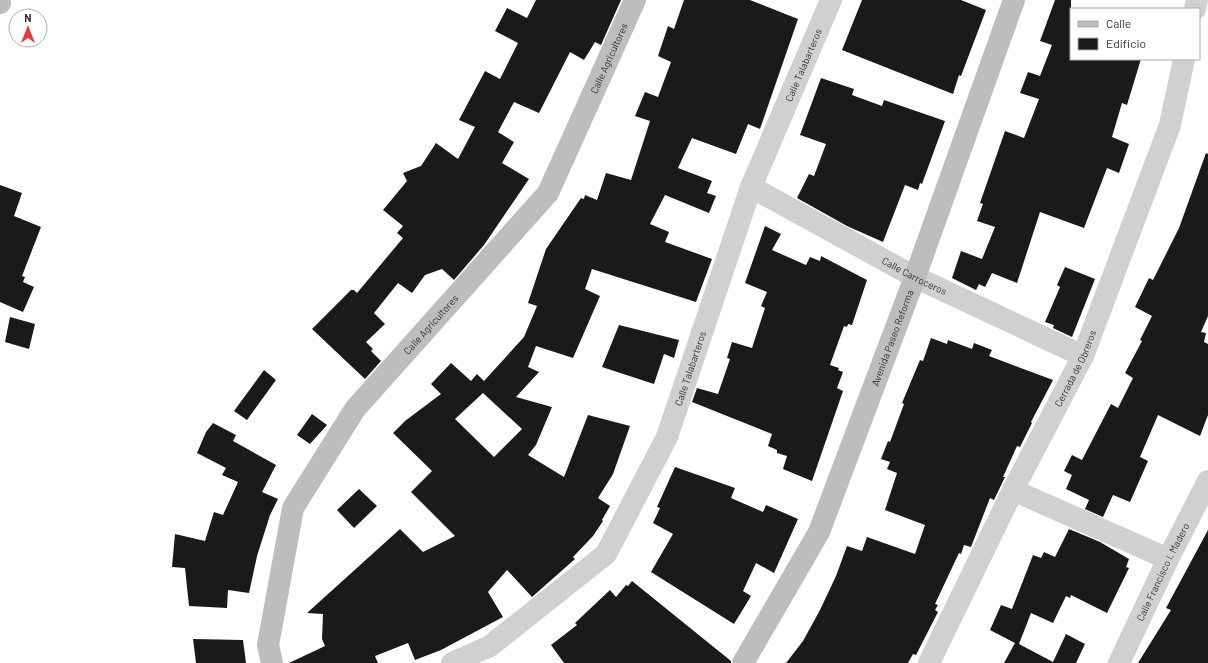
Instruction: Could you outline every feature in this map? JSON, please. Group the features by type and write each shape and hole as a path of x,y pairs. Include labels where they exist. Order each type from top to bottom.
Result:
{"street":[{"name":"Calle Agricultores","path":"272,663 268,645 293,508 355,409 548,193 635,0"},
{"name":"Calle Talabarteros","path":"452,663 490,646 606,554 667,437 752,187 831,0"},
{"name":"Avenida Paseo Reforma","path":"743,663 820,532 915,277 1014,0"},
{"name":"Cerrada de Obreros","path":"929,663 1013,490 1083,356 1170,125 1184,60"},
{"name":"Calle Carroceros","path":"752,187 915,277 1083,356"},
{"name":"Calle Francisco I. Madero","path":"1119,663 1168,559 1208,481"},
{"path":"1013,490 1168,559"}],"building":[{"path":"536,0 621,0 601,45 595,42 584,60 570,52 539,113 514,102 498,132 514,142 502,163 529,179 484,245 454,280 442,269 425,275 412,293 398,283 374,313 385,324 366,342 373,349 371,351 381,361 365,379 312,329 351,290 354,290 357,293 403,238 397,233 403,226 383,210 407,181 403,173 421,166 436,143 458,159 475,127 459,120 485,71 500,79 518,43 495,31 507,8 527,18"},
{"path":"684,0 750,0 798,19 760,129 748,124 736,154 692,138 678,168 712,181 707,193 716,196 709,213 665,195 650,224 669,232 665,242 712,259 696,302 592,269 585,289 600,296 573,358 536,346 528,367 539,372 516,397 552,407 536,445 528,455 564,477 588,415 630,426 613,474 598,498 610,506 602,520 603,521 593,536 573,557 575,559 532,597 507,570 488,592 503,617 441,650 415,660 408,643 375,656 378,663 289,663 325,646 322,639 323,614 307,613 400,529 423,552 455,536 411,492 432,471 393,433 405,421 441,394 431,384 451,363 471,381 477,374 484,381 524,337 537,306 528,303 546,249 581,198 584,199 585,195 597,200 606,173 631,180 650,121 635,116 645,92 658,97 671,62 658,56 668,26 674,29","holes":["483,393 522,429 494,457 455,419"]},
{"path":"862,0 961,0 986,10 961,76 959,75 953,94 842,50"},
{"path":"1055,0 1071,0 1070,60 1141,60 1127,105 1122,103 1112,137 1129,144 1119,173 1107,168 1084,228 1040,212 1017,283 992,273 985,287 979,284 976,290 952,278 961,251 982,259 995,227 977,221 983,204 980,203 1005,131 1024,138 1039,99 1020,93 1028,72 1040,76 1052,45 1040,41"},
{"path":"821,78 854,89 852,95 882,106 884,100 945,121 922,184 920,183 918,190 905,185 883,242 847,226 797,198 809,174 814,176 826,144 800,135"},
{"path":"1206,153 1208,154 1208,316 1201,332 1206,333 1204,342 1208,344 1208,415 1200,436 1158,415 1140,457 1148,461 1130,502 1113,495 1103,517 1085,509 1089,500 1066,489 1072,475 1064,471 1072,455 1082,460 1111,404 1118,408 1133,378 1125,373 1142,341 1140,340 1152,316 1135,307 1149,278 1153,280 1179,228"},
{"path":"0,185 22,193 14,216 41,227 22,276 25,277 23,282 34,287 23,312 0,302"},
{"path":"765,226 781,234 772,250 806,265 810,257 820,261 821,256 867,280 852,325 848,324 847,327 844,326 830,365 839,368 838,370 843,372 837,388 843,391 812,481 783,469 787,456 777,453 777,450 768,446 772,434 692,402 697,388 718,394 730,359 727,358 732,342 752,348 765,308 761,306 767,292 745,283"},
{"path":"1065,267 1095,279 1072,337 1053,328 1054,325 1045,322 1060,287 1057,285"},
{"path":"10,317 35,324 29,349 5,342"},
{"path":"619,325 679,340 674,358 664,354 654,384 602,367"},
{"path":"931,338 947,344 948,340 972,349 974,343 992,350 989,356 1053,380 1020,447 1017,446 994,500 990,498 971,547 964,545 961,554 959,553 935,604 938,605 935,610 938,612 916,655 913,654 908,663 786,663 803,641 820,610 836,576 847,546 862,551 867,537 915,554 925,525 885,510 897,473 887,469 890,462 881,459 888,441 890,442 904,404 902,403 920,360 923,361"},
{"path":"264,370 276,380 247,420 234,411"},
{"path":"312,414 327,425 310,444 297,435"},
{"path":"213,423 236,435 233,441 276,465 262,492 278,499 270,515 257,556 249,593 228,590 227,608 189,606 185,568 172,567 175,534 205,541 214,512 223,515 238,482 222,475 226,468 197,453 206,432"},
{"path":"675,467 735,488 731,498 763,512 766,505 798,519 774,573 756,563 743,591 751,596 734,624 651,572 673,534 653,523 660,508 657,507"},
{"path":"359,489 377,506 354,528 337,510"},
{"path":"1069,529 1100,542 1129,559 1126,567 1129,568 1107,613 1071,595 1070,598 1066,596 1053,623 1031,613 1019,644 1053,662 1066,634 1085,644 1076,663 1004,663 1015,643 990,630 1001,605 1012,609 1033,555 1041,558 1044,552 1055,557"},
{"path":"1208,530 1208,663 1138,663 1171,610 1166,608"},
{"path":"632,581 731,661 731,663 564,663 551,645 577,625 575,623 610,590 616,597 626,585 628,586"},
{"path":"193,639 243,640 246,663 196,663"}]}
